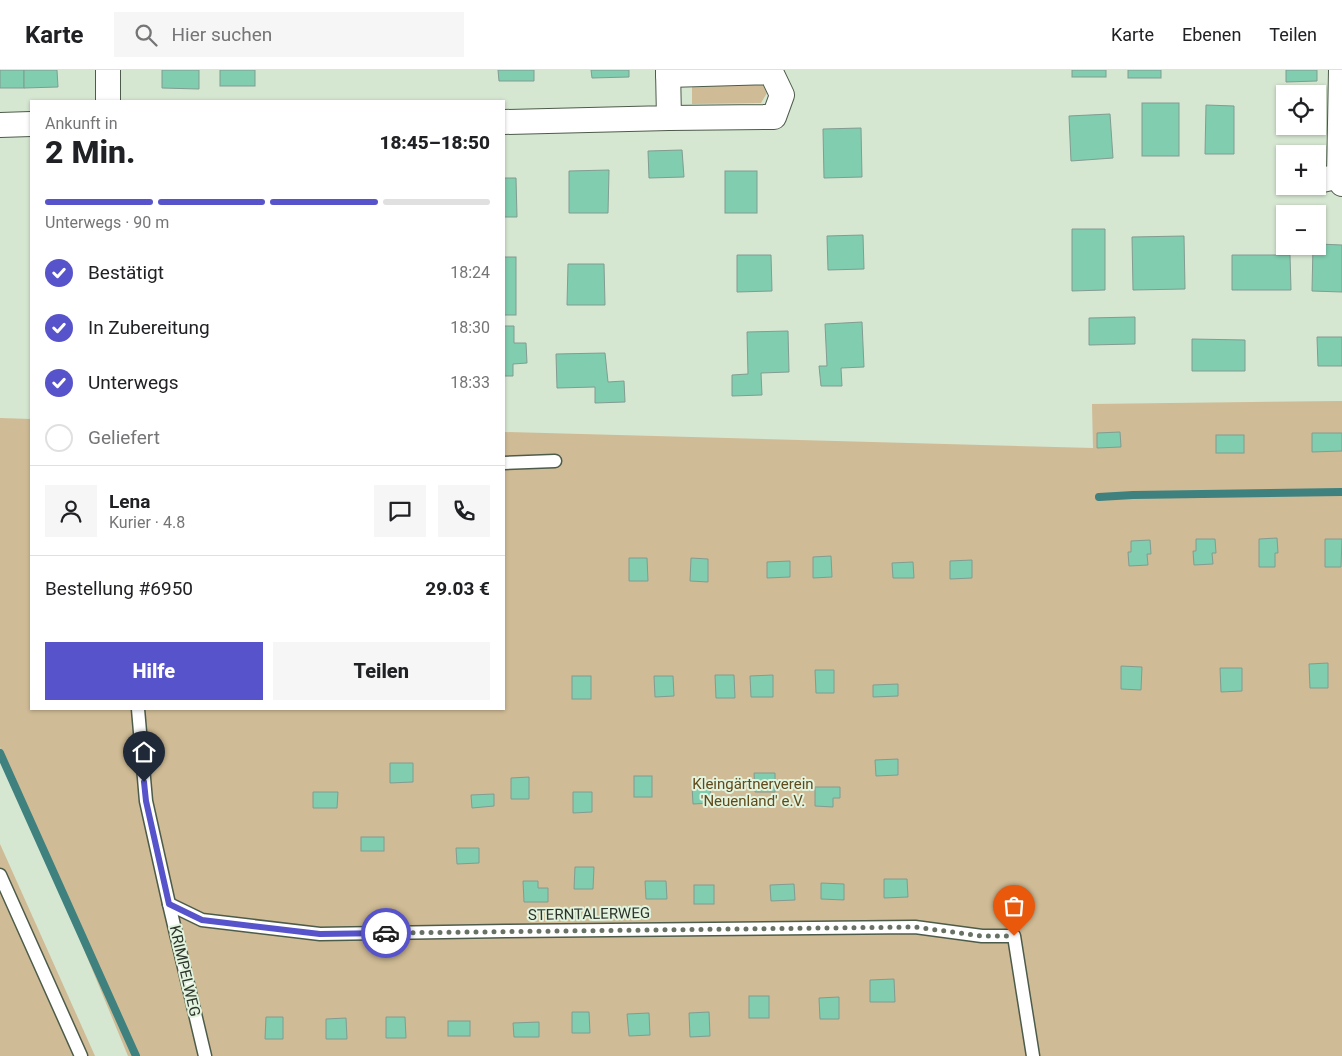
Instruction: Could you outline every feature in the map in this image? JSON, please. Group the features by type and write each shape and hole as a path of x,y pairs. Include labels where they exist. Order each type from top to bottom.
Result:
{"street":[{"path":"108,70 108,100"},
{"path":"1333,180 1341,70"},
{"path":"505,122 774,117 782,95 771,72 668,72 668,118"},
{"path":"0,125 30,124"}],"lane":[{"path":"505,463 555,461"},
{"name":"KRIMPELWEG","path":"138,710 146,801 205,1056"},
{"path":"0,875 81,1056"},
{"name":"STERNTALERWEG","path":"169,904 202,920 320,934 915,927 982,936 1014,936 1033,1056"}],"green space":[{"path":"762,83 767,93 761,103 692,104 692,84"},
{"name":"Kleingärtnerverein 'Neuenland' e.V.","path":"1342,401 1342,1056 128,1056 0,747 0,418 30,419 30,710 505,710 505,432 1093,448 1092,404"},
{"path":"0,844 95,1056 0,1056"}],"building":[{"path":"0,70 24,70 24,88 0,88"},
{"path":"24,70 57,70 58,87 24,88"},
{"path":"162,70 199,70 199,89 162,88"},
{"path":"220,70 255,70 255,86 220,86"},
{"path":"498,70 534,70 534,81 499,81"},
{"path":"591,70 629,70 629,77 592,78"},
{"path":"1072,70 1106,70 1106,77 1072,77"},
{"path":"1128,70 1161,70 1161,78 1128,78"},
{"path":"1286,70 1317,70 1317,81 1286,82"},
{"path":"1142,103 1179,103 1179,156 1142,156"},
{"path":"1206,105 1234,106 1234,154 1205,154"},
{"path":"1110,114 1113,158 1071,161 1069,116"},
{"path":"861,128 862,177 824,178 823,129"},
{"path":"682,150 684,177 649,178 648,151"},
{"path":"609,170 608,213 569,213 569,171"},
{"path":"725,171 757,171 757,213 725,213"},
{"path":"505,178 516,178 517,217 505,217"},
{"path":"1072,229 1105,229 1105,290 1072,291"},
{"path":"863,235 864,269 828,270 827,236"},
{"path":"1184,236 1185,289 1133,290 1132,237"},
{"path":"1326,244 1342,245 1342,292 1312,291 1313,255 1326,255"},
{"path":"737,255 771,255 772,291 737,292"},
{"path":"1232,255 1290,255 1291,290 1232,290"},
{"path":"505,257 516,257 516,315 505,315"},
{"path":"568,264 604,264 605,305 567,305"},
{"path":"1135,317 1135,344 1089,345 1089,318"},
{"path":"862,322 864,367 841,368 842,386 821,386 819,366 827,366 825,324"},
{"path":"505,326 514,326 514,343 526,343 527,363 513,364 513,376 505,376"},
{"path":"788,331 789,372 761,373 762,395 732,396 732,375 748,374 747,332"},
{"path":"1317,337 1342,337 1342,366 1318,366"},
{"path":"1192,339 1245,340 1245,371 1192,371"},
{"path":"605,353 608,382 624,381 625,402 595,403 595,387 557,388 556,354"},
{"path":"1120,432 1121,447 1097,448 1097,433"},
{"path":"1312,433 1342,433 1342,451 1312,452"},
{"path":"1216,435 1244,435 1244,453 1216,453"},
{"path":"1277,538 1278,553 1275,553 1275,567 1259,567 1259,539"},
{"path":"1196,539 1215,539 1216,553 1212,553 1213,564 1194,565 1193,551 1196,551"},
{"path":"1325,539 1342,539 1341,567 1325,567"},
{"path":"1150,540 1151,554 1147,554 1148,565 1129,566 1128,552 1131,552 1131,541"},
{"path":"831,556 832,577 813,578 813,557"},
{"path":"629,558 647,558 648,581 629,581"},
{"path":"691,558 708,559 708,582 690,581"},
{"path":"972,560 972,578 950,579 950,561"},
{"path":"790,561 790,577 767,578 767,562"},
{"path":"913,562 914,578 893,578 892,563"},
{"path":"1328,663 1328,688 1310,688 1309,664"},
{"path":"1121,666 1142,667 1141,690 1121,689"},
{"path":"1220,668 1242,668 1242,691 1221,692"},
{"path":"815,670 834,670 834,693 816,693"},
{"path":"715,675 734,675 735,698 716,698"},
{"path":"773,675 773,697 751,697 750,676"},
{"path":"572,676 591,676 591,699 572,699"},
{"path":"654,676 673,676 674,696 655,697"},
{"path":"898,684 898,696 873,697 873,685"},
{"path":"898,759 898,775 876,776 875,760"},
{"path":"390,763 413,763 413,782 390,783"},
{"path":"754,773 775,773 775,792 755,792"},
{"path":"634,776 652,776 652,797 634,797"},
{"path":"529,777 529,799 511,799 511,778"},
{"path":"710,785 711,803 693,804 692,786"},
{"path":"815,787 840,787 840,798 833,798 833,807 815,806"},
{"path":"313,792 338,792 337,808 313,808"},
{"path":"573,792 592,792 592,812 573,813"},
{"path":"494,794 494,806 472,808 471,795"},
{"path":"361,837 384,837 384,851 361,851"},
{"path":"456,848 479,848 479,863 457,864"},
{"path":"575,867 594,867 593,889 574,889"},
{"path":"884,879 907,879 908,897 884,898"},
{"path":"523,881 538,881 538,888 548,888 548,902 524,902"},
{"path":"645,881 666,881 667,899 646,899"},
{"path":"821,883 844,884 844,900 821,899"},
{"path":"794,884 795,900 771,901 770,885"},
{"path":"694,885 714,885 714,904 694,904"},
{"path":"894,979 895,1002 870,1002 870,980"},
{"path":"749,996 769,996 769,1018 749,1018"},
{"path":"839,997 839,1019 820,1019 819,998"},
{"path":"572,1012 589,1012 590,1033 572,1033"},
{"path":"709,1012 710,1036 690,1037 689,1013"},
{"path":"649,1013 650,1035 629,1036 627,1014"},
{"path":"266,1017 283,1017 283,1039 265,1039"},
{"path":"386,1017 405,1017 406,1038 386,1038"},
{"path":"346,1018 347,1039 326,1039 326,1019"},
{"path":"448,1021 470,1021 470,1036 448,1036"},
{"path":"539,1022 539,1037 514,1037 513,1023"}],"waterway":[{"path":"1099,497 1342,492"},
{"path":"0,753 136,1056"}],"way so far":[{"path":"386,933 915,927 982,936 1014,936"}],"route":[{"path":"144,782 146,801 169,904 202,920 320,934 386,933"}]}
